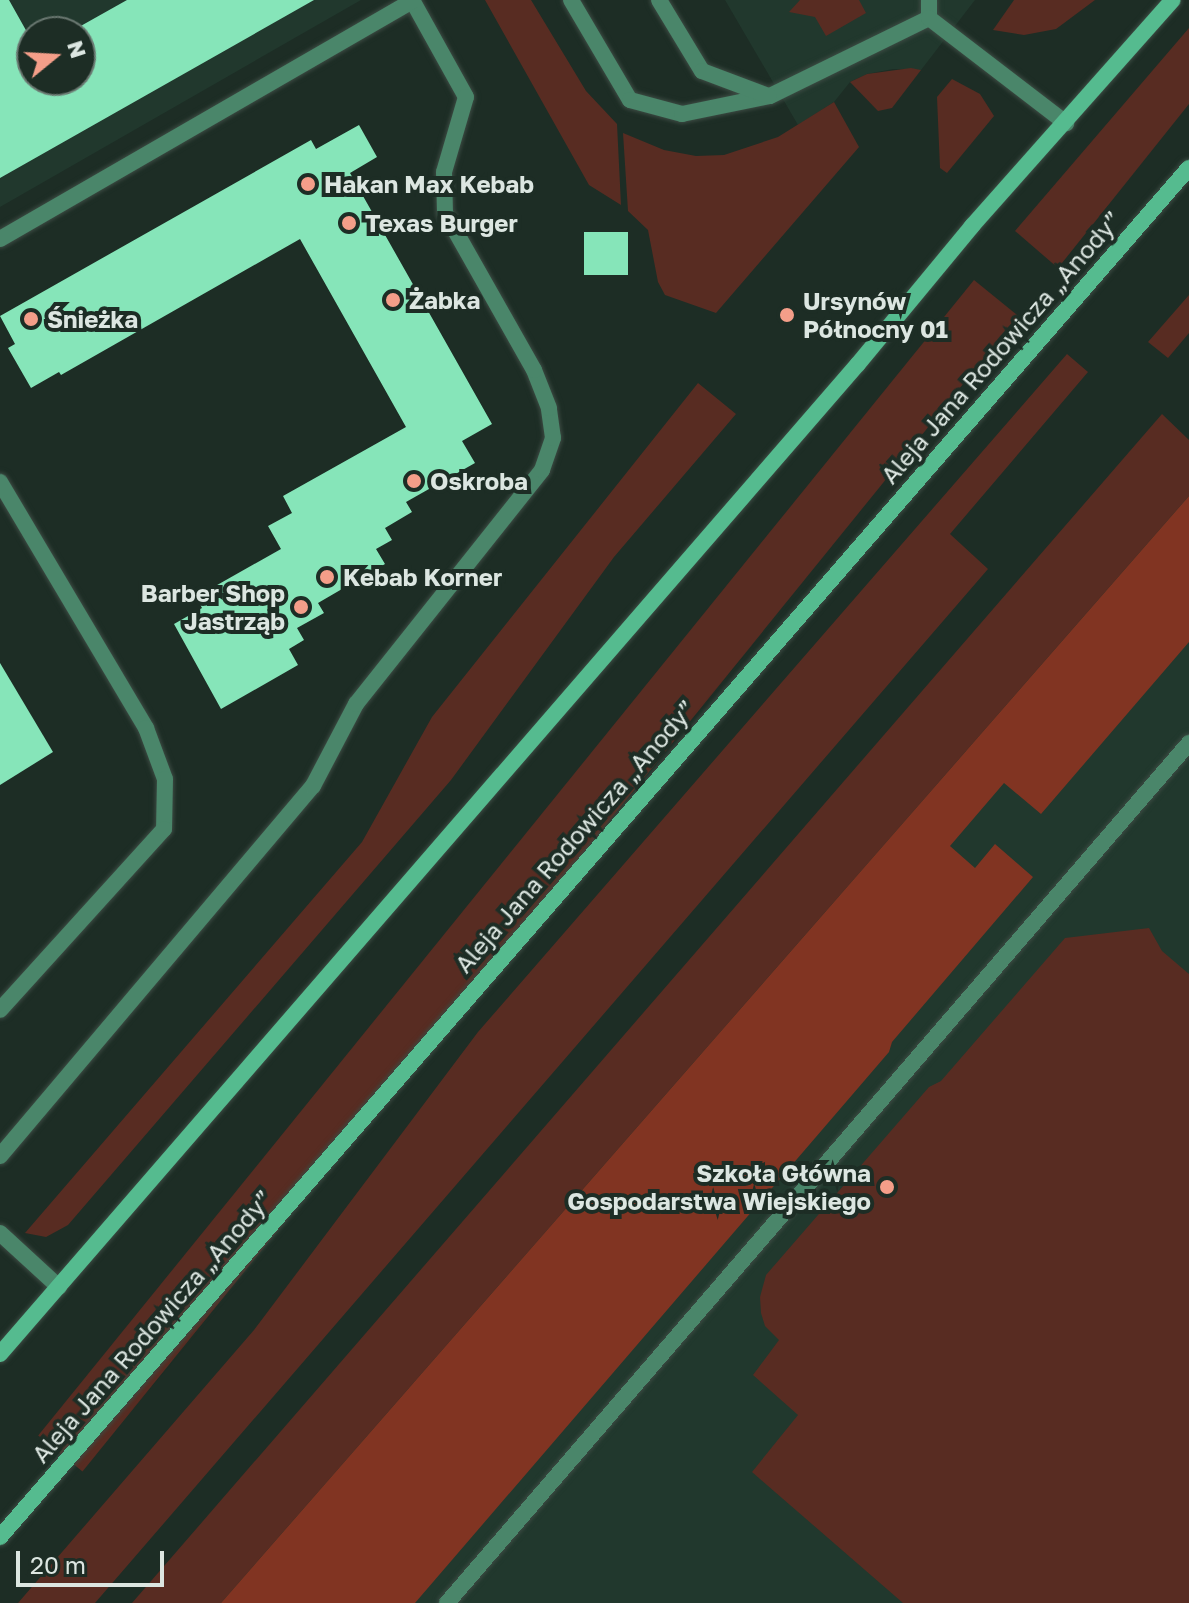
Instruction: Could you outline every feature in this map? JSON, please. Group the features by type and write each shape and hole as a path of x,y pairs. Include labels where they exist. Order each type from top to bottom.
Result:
{"main road":[{"path":"0,1354 837,388 972,226 1173,0"},
{"name":"Aleja Jana Rodowicza „Anody”","path":"0,1537 1189,168"}],"street":[{"path":"571,0 630,100 682,114 770,96 929,18"},
{"path":"659,0 702,71 770,96"},
{"path":"929,0 929,18"},
{"path":"0,239 412,1 466,97 444,172 445,213 534,370 549,408 553,438 542,470 356,704 313,786 0,1156"},
{"path":"929,18 1066,123"},
{"path":"0,482 146,728 165,779 164,829 0,1010"},
{"path":"447,1603 1189,743"},
{"path":"0,1233 59,1287"}],"shaded area":[{"path":"0,0 361,0 0,207"},
{"path":"485,0 531,0 586,91 617,124 621,205 589,185"},
{"path":"725,0 975,0 921,70 893,69 867,74 850,82 834,102 798,125"},
{"path":"800,0 859,0 866,13 826,36 815,17 789,12"},
{"path":"1014,0 1095,0 1056,29 1024,35 993,30"},
{"path":"1189,28 1189,104 1058,268 1015,231"},
{"path":"911,68 921,70 892,108 878,111 850,82 867,74"},
{"path":"952,79 980,94 994,116 947,173 940,168 937,97"},
{"path":"834,102 859,147 716,313 665,295 658,282 648,230 628,211 623,133 664,150 696,156 724,155 778,137"},
{"path":"974,280 1018,316 82,1471 38,1436"},
{"path":"1189,295 1189,333 1168,358 1148,342"},
{"path":"1067,354 1088,372 950,534 988,569 95,1603 18,1603 254,1330 478,1032"},
{"path":"698,383 736,414 614,557 451,780 68,1225 46,1237 25,1233 362,842 432,717"},
{"path":"1162,414 1189,440 1189,496 221,1603 132,1603"},
{"name":"Szkoła Główna Gospodarstwa Wiejskiego","path":"1189,496 1189,1603 221,1603 949,771"},
{"path":"1189,496 1189,642 1041,814 1004,783 950,846 975,868 995,844 1033,877 892,1042 889,1052 415,1603 221,1603"},
{"path":"1149,928 1162,951 1189,974 1189,1603 903,1603 752,1472 798,1415 753,1375 779,1340 765,1326 761,1313 760,1297 766,1275 929,1087 941,1081 1065,938"}],"building":[{"path":"0,0 9,0 18,16 16,96 96,96 96,17 127,0 314,0 0,178"},
{"path":"359,125 377,157 350,173 492,424 462,441 475,463 406,502 412,512 385,528 392,540 376,549 385,564 318,603 324,613 297,628 304,640 289,649 298,665 221,709 174,624 202,608 196,597 281,549 268,526 292,513 283,496 406,427 300,239 61,375 59,372 31,388 8,348 15,344 0,316 311,140 316,149"},
{"path":"584,232 628,232 628,275 584,275"},
{"path":"0,663 53,752 0,785"}],"place":[{"name":"Hakan Max Kebab","path":"308,184"},
{"name":"Texas Burger","path":"349,223"},
{"name":"Żabka","path":"393,300"},
{"name":"Ursynów Północny 01","path":"787,315"},
{"name":"Śnieżka","path":"31,319"},
{"name":"Oskroba","path":"414,481"},
{"name":"Kebab Korner","path":"327,577"},
{"name":"Barber Shop Jastrząb","path":"301,607"},
{"name":"Szkoła Główna Gospodarstwa Wiejskiego","path":"887,1187"}]}
